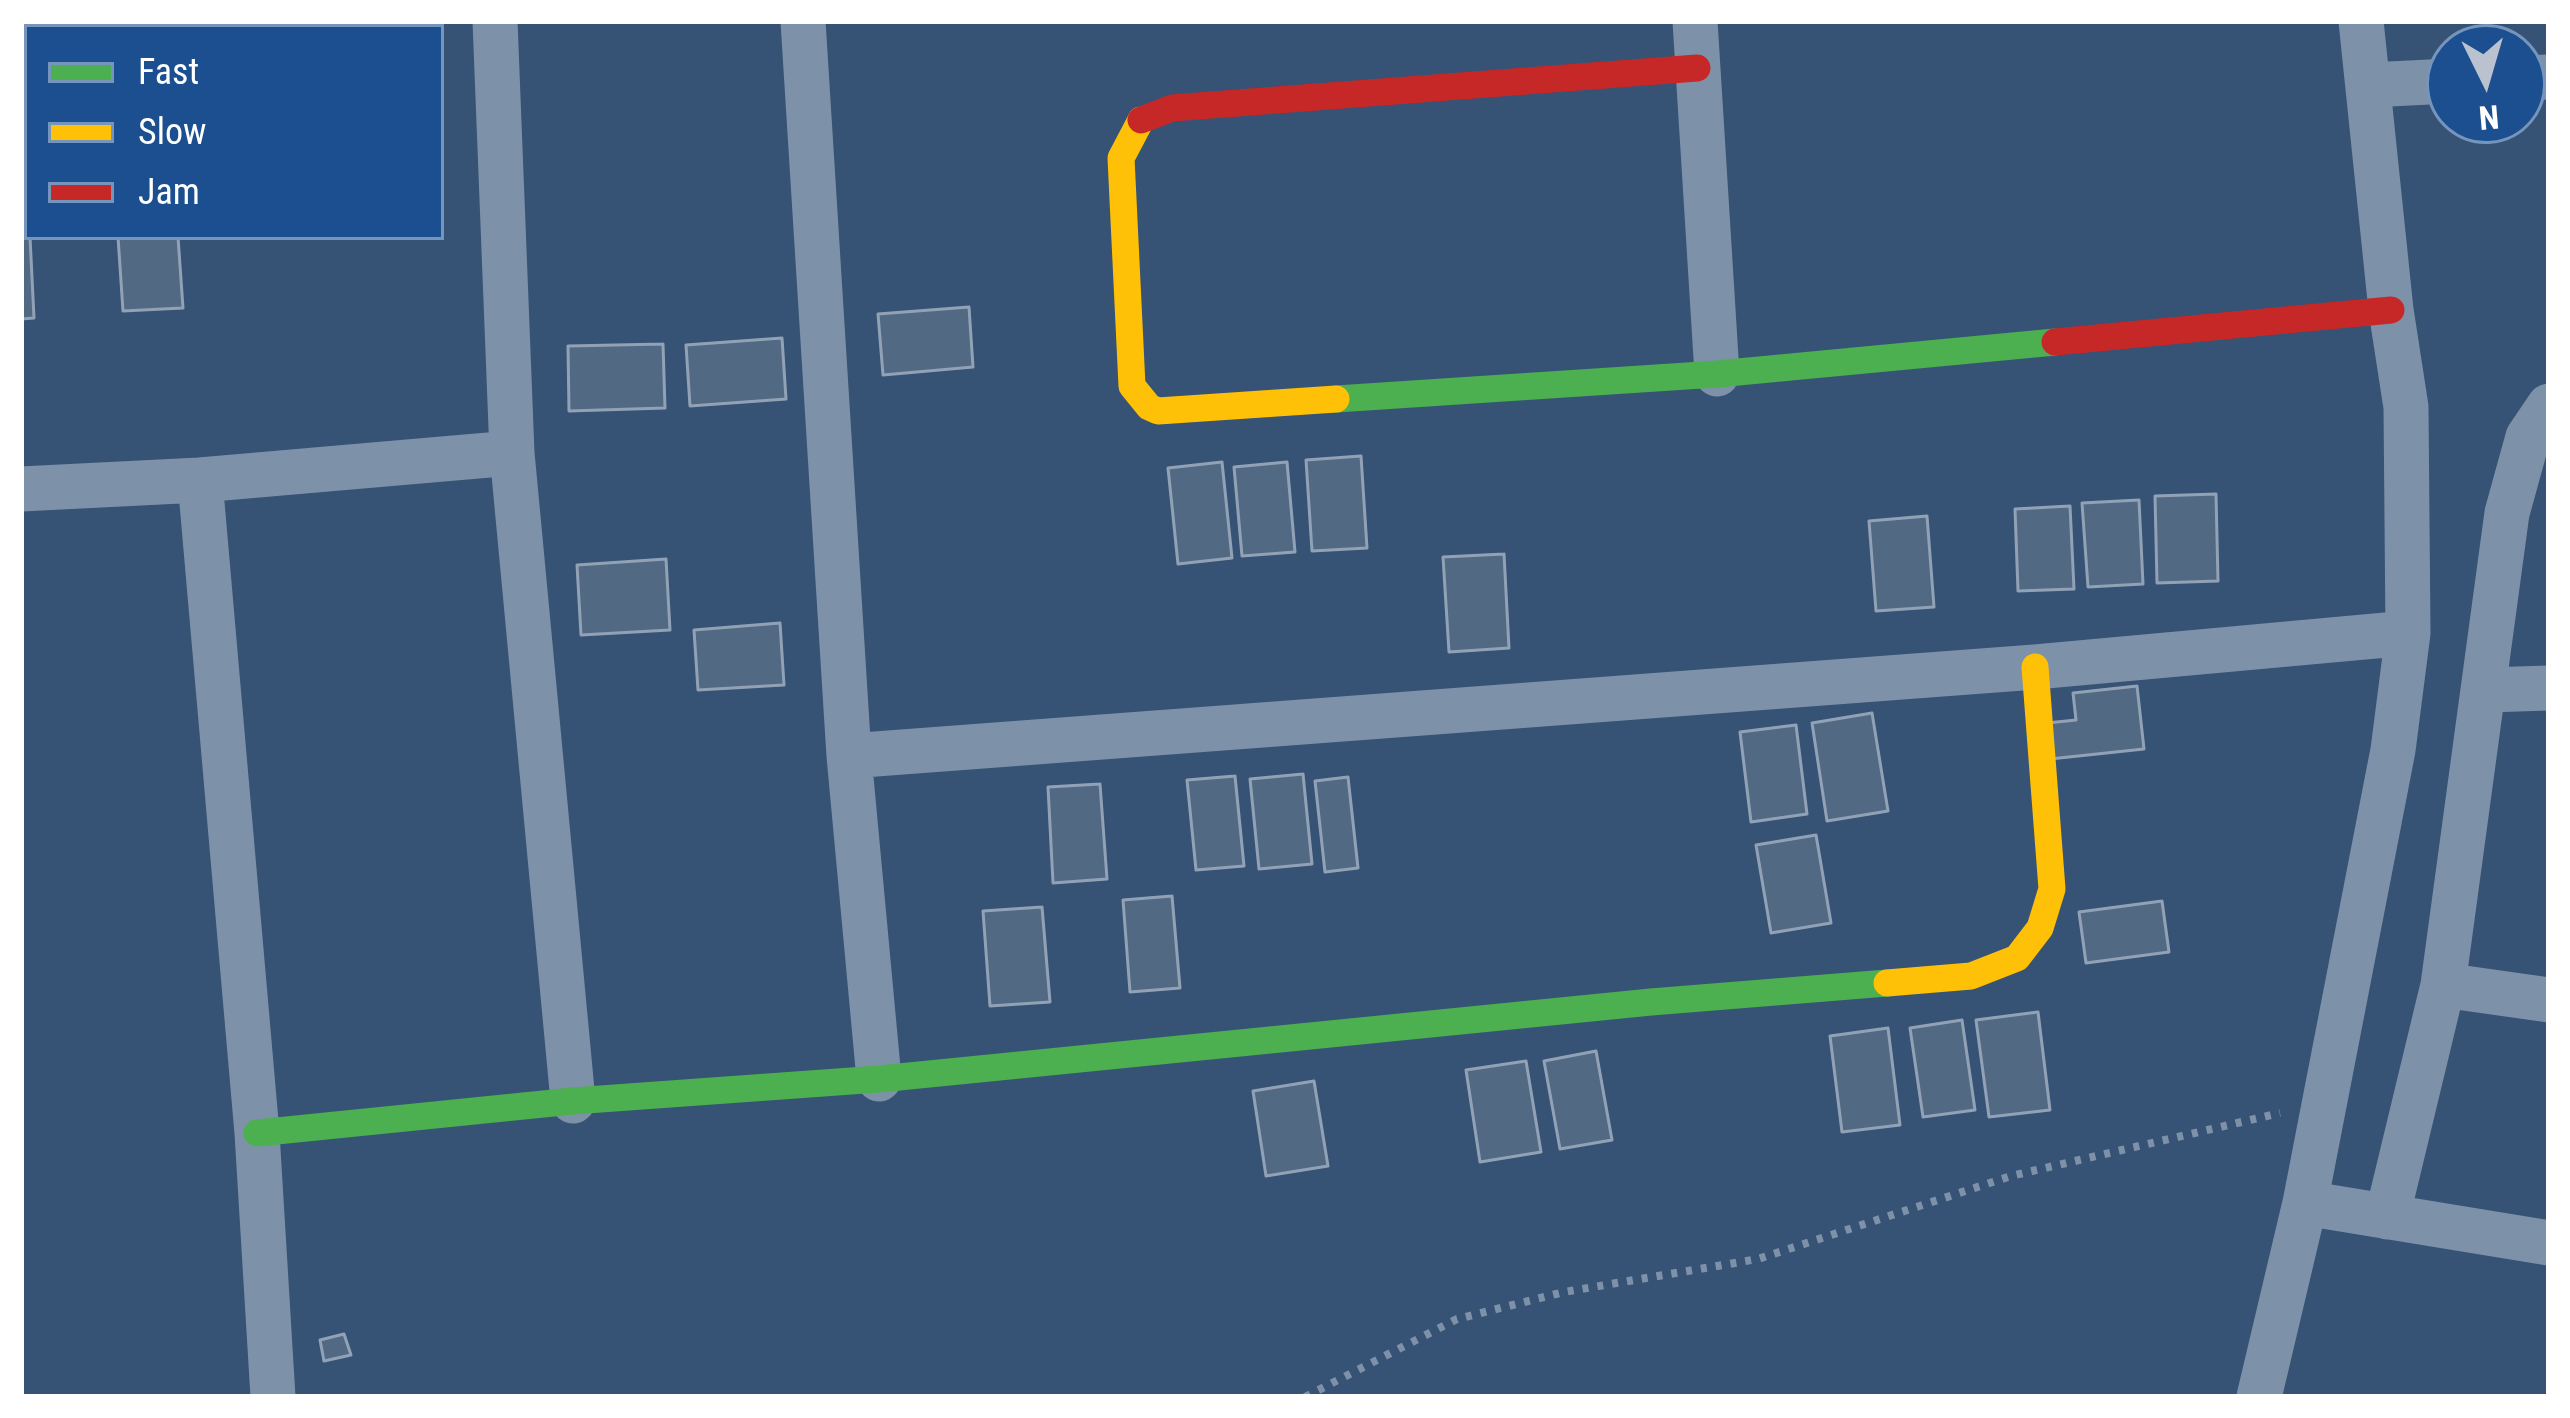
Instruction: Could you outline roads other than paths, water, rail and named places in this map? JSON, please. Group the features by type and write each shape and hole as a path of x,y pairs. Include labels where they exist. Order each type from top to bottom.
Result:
{"street":[{"path":"495,21 512,453 573,1101"},
{"path":"803,21 849,756 879,1079"},
{"path":"1695,21 1717,374"},
{"path":"2259,1397 2305,1203 2393,750 2408,633 2406,407 2391,310 2361,21"},
{"path":"1697,68 1172,108 1142,121 1121,158 1132,386 1149,407 1158,410 1717,374 2391,310"},
{"path":"2369,85 2426,82"},
{"path":"2387,1217 2444,985 2507,513 2528,437 2549,406"},
{"path":"21,489 200,480 512,453"},
{"path":"200,480 256,1133 273,1397"},
{"path":"849,756 2035,667 2408,633"},
{"path":"256,1133 1971,976 2018,958 2040,928 2051,889 2035,667"},
{"path":"2486,690 2549,688"},
{"path":"2444,985 2549,1000"},
{"path":"2305,1203 2549,1243"}]}
